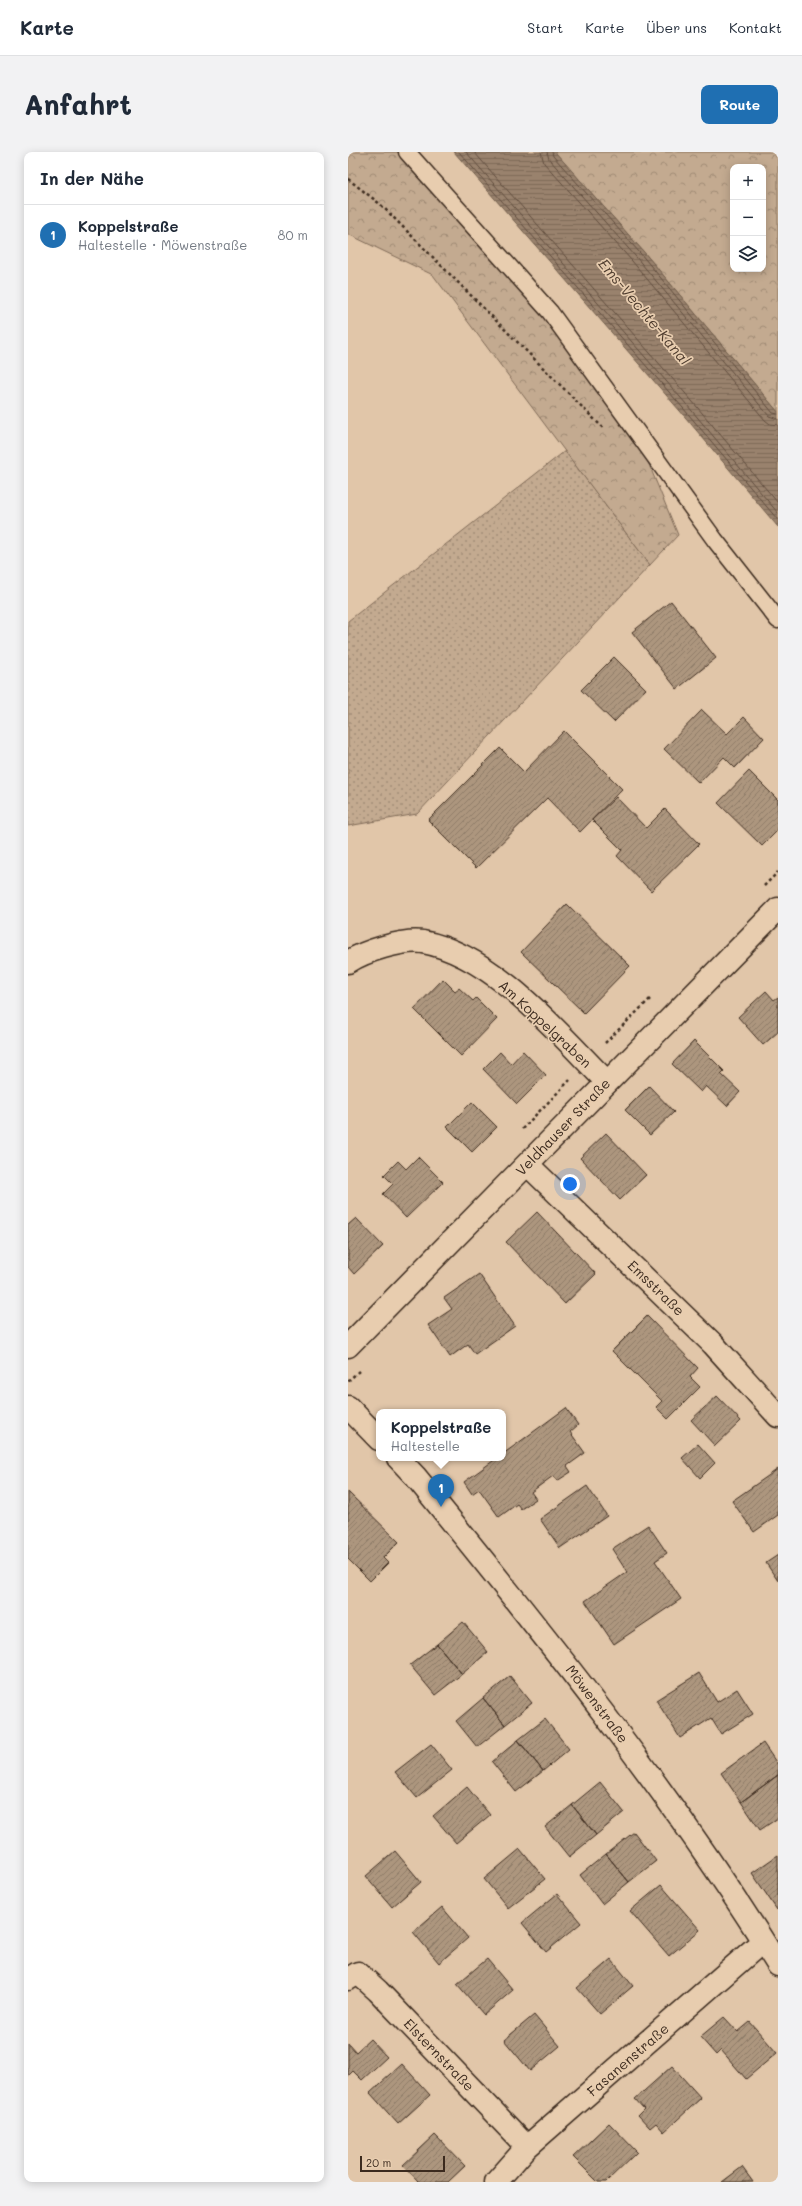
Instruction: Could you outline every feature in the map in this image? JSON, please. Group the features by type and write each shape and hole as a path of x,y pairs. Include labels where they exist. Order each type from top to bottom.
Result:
{"street":[{"name":"Veldhauser Straße","path":"348,1346 528,1165 607,1082 778,909"},
{"name":"Am Koppelgraben","path":"348,962 355,957 386,946 422,942 450,950 470,959 519,995 607,1082"},
{"name":"Emsstraße","path":"528,1165 714,1344 778,1416"},
{"path":"348,1407 376,1436"},
{"name":"Möwenstraße","path":"401,1461 419,1481 580,1679 664,1795 778,1965"},
{"name":"Fasanenstraße","path":"496,2182 527,2147 763,1941"},
{"name":"Elsternstraße","path":"348,1979 358,1973 373,1987 527,2147"}],"lane":[{"path":"407,152 550,312 715,540 778,620"}],"path":[{"path":"348,179 380,204 609,433"}],"green space":[{"path":"348,152 416,152 623,401 678,535 650,565 433,275 348,234"},
{"path":"555,152 778,152 778,412 643,251"},
{"path":"565,451 650,565 417,814 348,826 348,621"}],"water":[{"name":"Ems-Vechte-Kanal","path":"454,152 555,152 643,251 778,412 778,527 680,411"}],"building":[{"path":"671,601 716,658 677,689 632,632"},
{"path":"614,657 646,689 614,722 581,690"},
{"path":"702,710 727,734 744,717 764,738 735,768 724,757 699,783 664,749"},
{"path":"564,731 622,789 580,832 547,798 476,868 428,820 500,748 524,772"},
{"path":"749,771 778,800 778,830 762,846 718,803"},
{"path":"616,797 646,828 665,809 699,844 651,891 617,856 622,850 592,820"},
{"path":"567,904 630,966 584,1013 521,952"},
{"path":"443,979 455,991 459,988 473,1001 476,998 497,1019 461,1056 414,1009"},
{"path":"766,991 774,1000 778,997 778,1032 763,1045 738,1017"},
{"path":"694,1041 724,1071 721,1074 740,1092 727,1106 706,1086 701,1092 672,1064"},
{"path":"523,1051 546,1075 517,1104 483,1069 500,1052 511,1064"},
{"path":"649,1086 674,1112 650,1135 625,1110"},
{"path":"472,1102 497,1127 472,1152 447,1127"},
{"path":"606,1133 646,1175 620,1200 580,1158"},
{"path":"418,1157 443,1182 406,1218 383,1194 393,1184 384,1175 398,1161 406,1169"},
{"path":"537,1212 596,1274 565,1304 506,1242"},
{"path":"356,1218 383,1246 354,1274 348,1267 348,1225"},
{"path":"479,1274 515,1326 475,1354 468,1344 450,1357 428,1325 452,1309 444,1298"},
{"path":"647,1316 698,1368 690,1377 700,1387 668,1419 656,1407 662,1401 612,1351"},
{"path":"717,1396 741,1421 715,1446 691,1420"},
{"path":"566,1408 578,1425 570,1432 585,1453 567,1466 571,1472 557,1481 553,1476 531,1492 536,1499 521,1509 517,1504 499,1517 479,1489 472,1494 464,1482 493,1461 506,1461 506,1452"},
{"path":"698,1444 715,1463 700,1478 682,1458"},
{"path":"778,1469 778,1515 754,1532 732,1501"},
{"path":"587,1486 607,1516 560,1548 540,1519"},
{"path":"348,1492 399,1542 383,1558 388,1563 370,1581 348,1559"},
{"path":"648,1525 667,1553 655,1561 681,1599 614,1644 585,1601 627,1572 612,1549"},
{"path":"778,1555 778,1581 766,1563"},
{"path":"463,1622 488,1652 462,1674 437,1644"},
{"path":"437,1644 462,1674 435,1695 410,1665"},
{"path":"699,1673 717,1702 737,1689 753,1714 721,1734 711,1718 680,1738 656,1700"},
{"path":"510,1676 532,1703 505,1725 483,1698"},
{"path":"483,1698 505,1725 477,1747 456,1721"},
{"path":"545,1719 569,1749 543,1771 518,1740"},
{"path":"518,1740 543,1771 516,1792 492,1762"},
{"path":"763,1743 778,1765 778,1775 741,1802 721,1773"},
{"path":"431,1744 452,1770 417,1798 395,1772"},
{"path":"778,1775 778,1818 760,1830 741,1802"},
{"path":"600,1782 624,1812 596,1835 572,1805"},
{"path":"467,1787 490,1815 456,1843 433,1816"},
{"path":"572,1805 596,1835 569,1857 545,1827"},
{"path":"634,1832 656,1861 629,1882 606,1854"},
{"path":"520,1849 545,1879 508,1908 484,1879"},
{"path":"395,1851 421,1882 392,1907 366,1876"},
{"path":"606,1854 629,1882 602,1904 580,1875"},
{"path":"778,1855 778,1909 777,1910 752,1873"},
{"path":"661,1885 700,1930 669,1956 630,1911"},
{"path":"557,1894 581,1923 546,1952 522,1923"},
{"path":"442,1907 468,1938 439,1963 413,1932"},
{"path":"487,1959 513,1990 484,2015 457,1984"},
{"path":"611,1959 633,1986 600,2014 577,1988"},
{"path":"534,2015 560,2046 530,2071 504,2040"},
{"path":"724,2017 738,2032 750,2022 777,2053 746,2079 721,2050 716,2055 700,2037"},
{"path":"370,2039 387,2057 362,2080 353,2071 348,2076 348,2043 356,2052"},
{"path":"402,2064 430,2095 398,2124 370,2093"},
{"path":"672,2066 701,2098 664,2132 656,2123 650,2128 638,2115 644,2109 635,2099"},
{"path":"609,2123 637,2152 606,2182 598,2182 573,2157"},
{"path":"435,2135 465,2166 448,2182 419,2182 403,2165"},
{"path":"742,2167 753,2182 722,2182"}],"place":[{"name":"Koppelstraße","path":"441,1507"}]}
